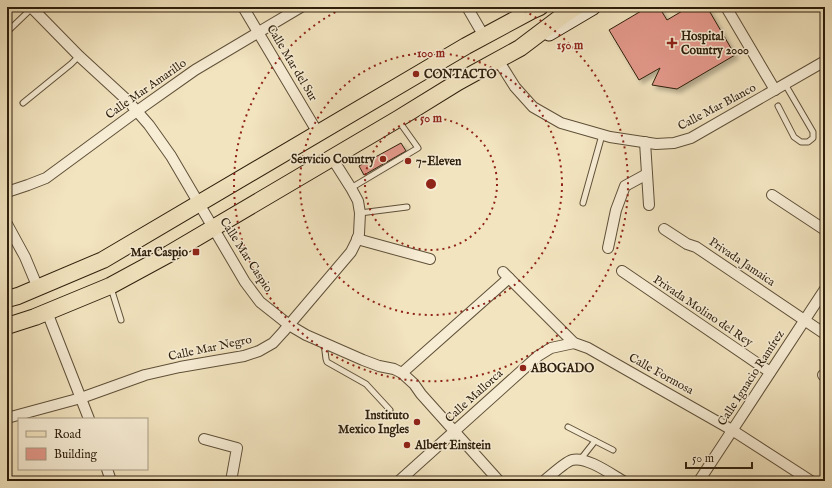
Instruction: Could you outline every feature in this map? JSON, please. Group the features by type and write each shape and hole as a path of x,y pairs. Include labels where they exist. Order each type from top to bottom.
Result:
{"main road":[{"path":"520,48 576,7"},
{"path":"7,326 35,317 110,286 169,254 458,82 547,35 593,7"},
{"path":"466,46 470,39 481,32 510,16 533,8"},
{"path":"7,299 38,288 103,260 533,8"}],"street":[{"name":"Calle Mar Caspio","path":"32,7 79,56 128,101 149,125 171,156 245,282 260,302 279,318 306,335 362,360 394,369 402,373 414,384 421,394 499,481"},
{"name":"Calle Mar del Sur","path":"243,7 318,133"},
{"name":"Calle Mar Amarillo","path":"7,192 28,186 46,178 195,70 301,7"},
{"path":"467,7 481,32"},
{"path":"726,7 775,90"},
{"name":"Calle Mar Blanco","path":"498,60 515,87 533,107 561,123 610,137 656,144 674,143 691,138 825,61"},
{"path":"645,142 649,205"},
{"name":"Calle Mar Negro","path":"7,418 81,398 145,376 180,367 244,356 259,351 273,343 351,252 359,234 360,213 358,200 332,158"},
{"path":"608,248 616,210 625,186 647,174"},
{"path":"772,195 825,230"},
{"path":"7,224 25,257 38,288"},
{"name":"Privada Jamaica","path":"664,229 687,244 696,247 825,334"},
{"path":"357,239 430,259"},
{"name":"Privada Molino del Rey","path":"622,272 770,372"},
{"name":"Calle Formosa","path":"402,373 506,275 574,343 588,348 732,430 811,481"},
{"name":"Calle Ignacio Ramírez","path":"699,481 825,289"},
{"path":"47,312 89,418"},
{"name":"Calle Mallorca","path":"399,481 538,356 551,348 574,343"},
{"path":"204,439 237,448 231,481"},
{"path":"544,481 572,460 586,460 624,481"},
{"path":"107,470 110,481"}],"lane":[{"path":"7,32 32,7"},
{"path":"23,103 79,56"},
{"path":"778,106 794,137 801,142 808,142 813,138 813,132 786,84"},
{"path":"351,188 418,148 398,119"},
{"path":"583,203 602,135"},
{"path":"360,213 407,207"},
{"path":"110,286 121,320"},
{"path":"324,343 327,362 366,384 390,410"},
{"path":"568,427 613,450"},
{"path":"580,460 594,441"}],"building":[{"name":"Hospital Country 2000","path":"648,7 659,7 667,20 689,7 707,7 735,55 677,89 652,85 660,68 639,80 609,30"},
{"name":"Servicio Country","path":"401,143 406,151 364,175 359,166"}],"place":[{"name":"Hospital Country 2000","path":"672,43"},
{"name":"CONTACTO","path":"416,74"},
{"name":"Servicio Country","path":"383,159"},
{"name":"7-Eleven","path":"408,161"},
{"name":"Mar Caspio","path":"196,252"},
{"name":"ABOGADO","path":"523,368"},
{"name":"Instituto Mexico Ingles","path":"417,422"},
{"name":"Albert Einstein","path":"407,445"}]}
